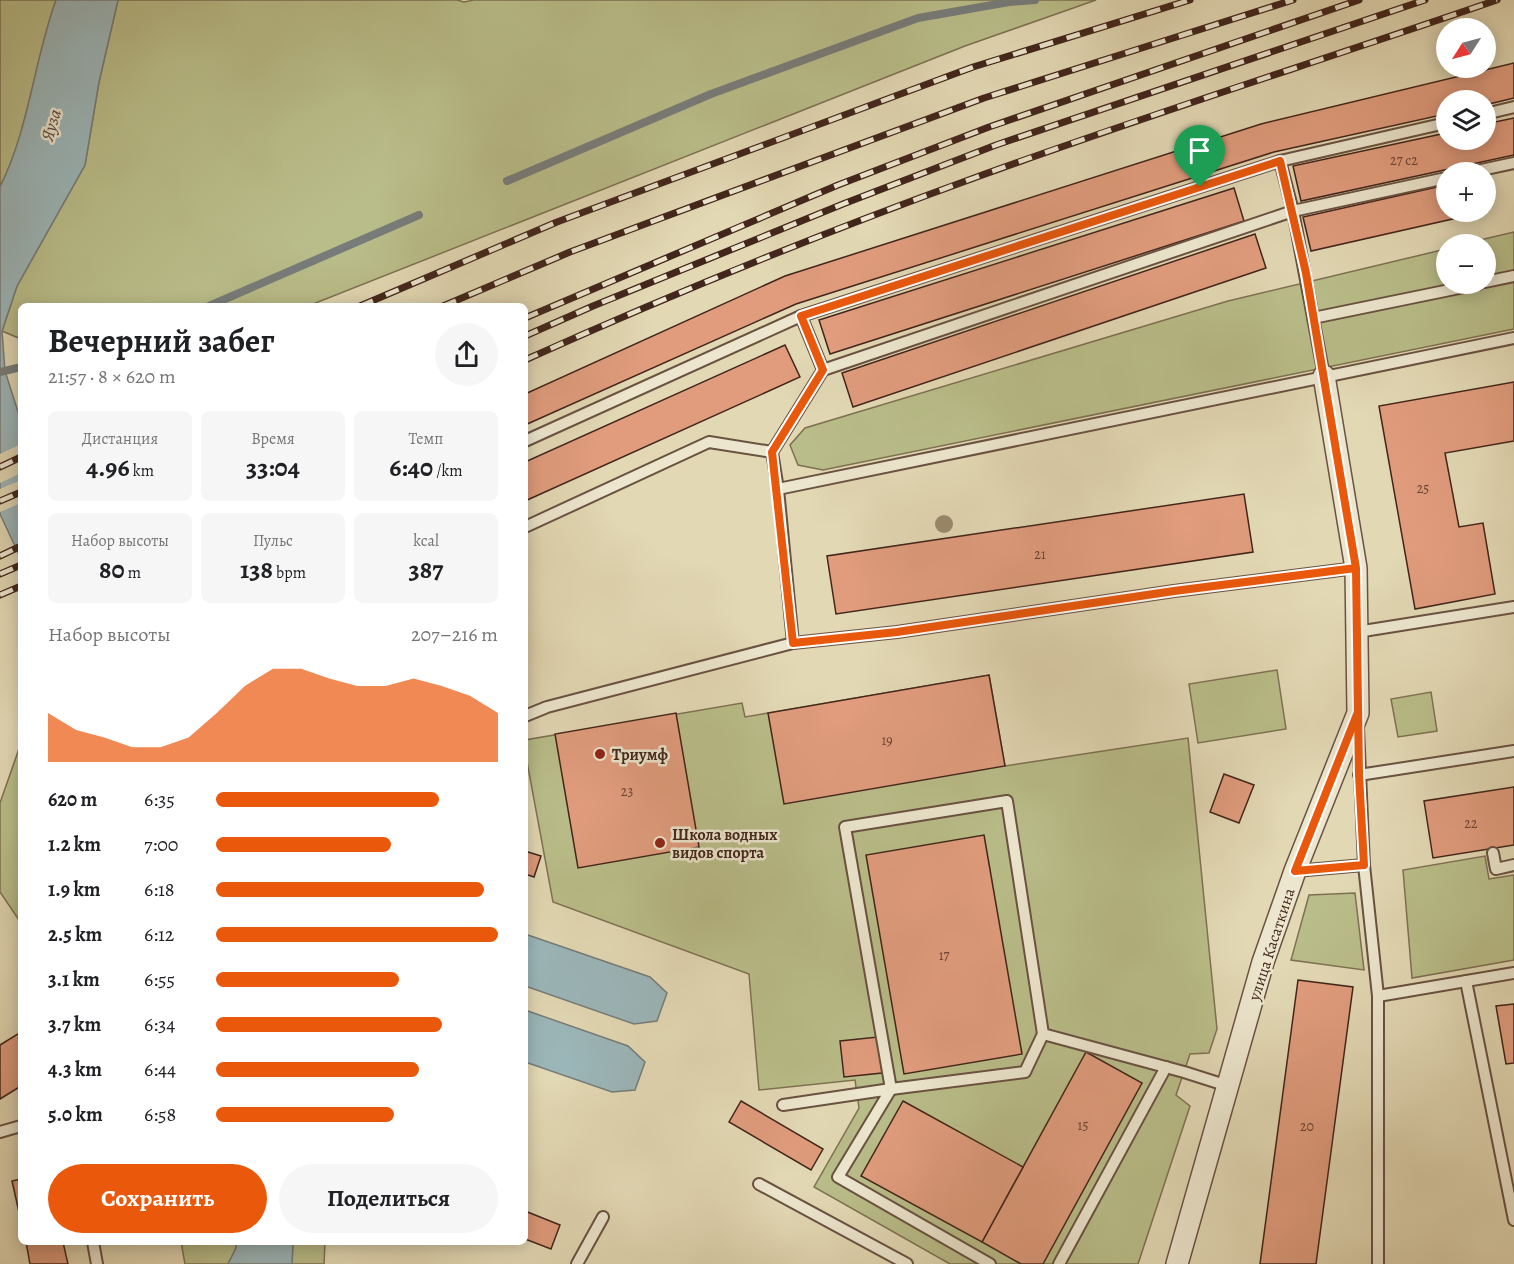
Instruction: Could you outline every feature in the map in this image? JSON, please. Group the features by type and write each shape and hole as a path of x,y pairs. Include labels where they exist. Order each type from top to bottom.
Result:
{"street":[{"name":"улица Касаткина","path":"1177,1264 1263,962 1295,871 1358,712 1356,568 1324,376"}],"lane":[{"path":"1496,111 1514,107"},
{"path":"528,440 801,316 1280,161 1436,125"},
{"path":"1280,161 1293,211 1324,376"},
{"path":"1496,167 1514,164"},
{"path":"793,643 772,452 823,370 1293,211 1436,180"},
{"path":"1496,280 1514,276"},
{"path":"1313,318 1436,293"},
{"path":"801,316 823,370"},
{"path":"777,489 1514,338"},
{"path":"528,526 709,442 772,452"},
{"path":"528,715 547,707 793,643 897,632 1174,591 1356,568"},
{"path":"1357,632 1514,607"},
{"path":"1358,712 1364,865 1378,996 1378,1264"},
{"path":"1359,775 1514,751"},
{"path":"783,1105 891,1089 1025,1072 1042,1034 1007,801 845,827 891,1089 838,1178 990,1264"},
{"path":"1493,853 1496,869 1514,865"},
{"path":"1295,871 1364,865"},
{"path":"1378,996 1514,973"},
{"path":"1466,981 1514,1220"},
{"path":"1042,1034 1228,1086"},
{"path":"1059,1264 1166,1067"},
{"path":"0,1132 18,1127"},
{"path":"759,1184 906,1264"},
{"path":"578,1264 603,1217"},
{"path":"94,1245 97,1264"}],"green space":[{"path":"0,0 56,0 48,23 25,119 0,187"},
{"path":"118,0 457,0 464,2 474,0 1096,0 965,46 316,303 18,303 18,338 2,331 17,286 85,165 99,82"},
{"path":"1514,232 1514,329 823,470 798,465 790,445 805,428 1228,301 1436,251 1436,294 1496,294 1496,236"},
{"path":"1277,670 1286,729 1198,743 1189,684"},
{"path":"989,675 1005,766 1188,738 1217,1029 1209,1053 1190,1054 1176,1095 1190,1106 1138,1264 950,1264 814,1187 859,1108 855,1080 759,1090 749,974 553,902 528,767 528,739 742,703 745,717"},
{"path":"1431,692 1437,731 1398,737 1391,699"},
{"path":"18,752 18,919 0,892 0,803"},
{"path":"1485,856 1489,879 1514,875 1514,960 1412,978 1403,870"},
{"path":"1355,893 1364,970 1291,960 1309,895"},
{"path":"182,1245 236,1245 228,1264 185,1264"},
{"path":"293,1245 325,1245 324,1264 292,1264"}],"water":[{"name":"Яуза","path":"56,0 118,0 99,82 85,165 17,286 2,331 5,371 18,412 18,553 0,514 0,187 18,142"},
{"path":"528,935 650,977 667,993 657,1021 634,1024 528,987"},
{"path":"528,1011 628,1046 645,1062 635,1090 612,1092 528,1063"},
{"path":"236,1245 293,1245 292,1264 228,1264"}],"pier":[{"path":"18,445 18,474 0,483 0,454"},
{"path":"18,481 18,504 0,512 0,489"}],"building":[{"path":"1514,63 1514,98 1496,102 1496,90 1436,90 1436,116 1274,152 796,304 528,424 528,393 785,276 1261,124 1452,78 1496,78 1496,67"},
{"path":"1514,118 1514,155 1482,162 1436,162 1436,172 1301,201 1293,166 1436,135 1436,150 1496,150 1496,122"},
{"path":"1436,187 1436,222 1439,222 1311,251 1303,217"},
{"path":"1234,188 1244,221 830,354 819,320"},
{"path":"1255,234 1266,268 853,407 842,373"},
{"path":"785,345 800,377 528,500 528,461"},
{"path":"1514,382 1514,441 1445,453 1459,527 1483,523 1495,594 1415,609 1379,406"},
{"path":"1244,494 1253,552 836,614 827,556"},
{"path":"989,675 1005,766 784,804 768,713"},
{"path":"676,713 699,847 578,868 555,734"},
{"path":"1224,774 1254,785 1239,823 1210,812"},
{"path":"1514,787 1514,845 1433,858 1424,801"},
{"path":"984,835 1022,1054 904,1074 866,855"},
{"path":"528,852 541,856 534,877 528,875"},
{"path":"1298,980 1353,987 1316,1264 1260,1264"},
{"path":"1514,1004 1514,1063 1506,1064 1496,1006"},
{"path":"18,1034 18,1088 0,1099 0,1045"},
{"path":"878,1037 882,1073 844,1077 840,1041"},
{"path":"1086,1052 1142,1083 1043,1264 1021,1264 982,1242"},
{"path":"741,1101 823,1149 811,1170 729,1122"},
{"path":"903,1101 1023,1167 982,1242 861,1176"},
{"path":"18,1180 18,1208 12,1181"},
{"path":"528,1212 560,1225 551,1249 528,1240"},
{"path":"27,1245 64,1245 68,1264 30,1264"}],"waterway":[{"path":"507,181 711,94 918,18 1009,2 1035,0"},
{"path":"216,303 419,215"},
{"path":"0,372 18,368"}],"railway":[{"path":"367,303 557,222 973,67 1190,0"},
{"path":"450,303 570,252 984,98 1293,0"},
{"path":"528,317 838,185 989,127 1359,0"},
{"path":"528,335 843,204 996,145 1425,0"},
{"path":"528,359 636,311 860,220 1104,132 1497,0"},
{"path":"0,467 18,458"},
{"path":"0,501 18,493"},
{"path":"0,556 18,547"},
{"path":"0,574 18,566"},
{"path":"0,595 18,587"}],"place":[{"name":"Триумф","path":"600,754"},
{"name":"Школа водных видов спорта","path":"660,843"}],"route":[{"path":"1200,187 801,316 823,370 772,452 793,643 897,632 1174,591 1356,568 1358,712 1295,871 1364,865 1359,775 1356,568 1306,273 1293,211 1280,161 1200,187"}]}
